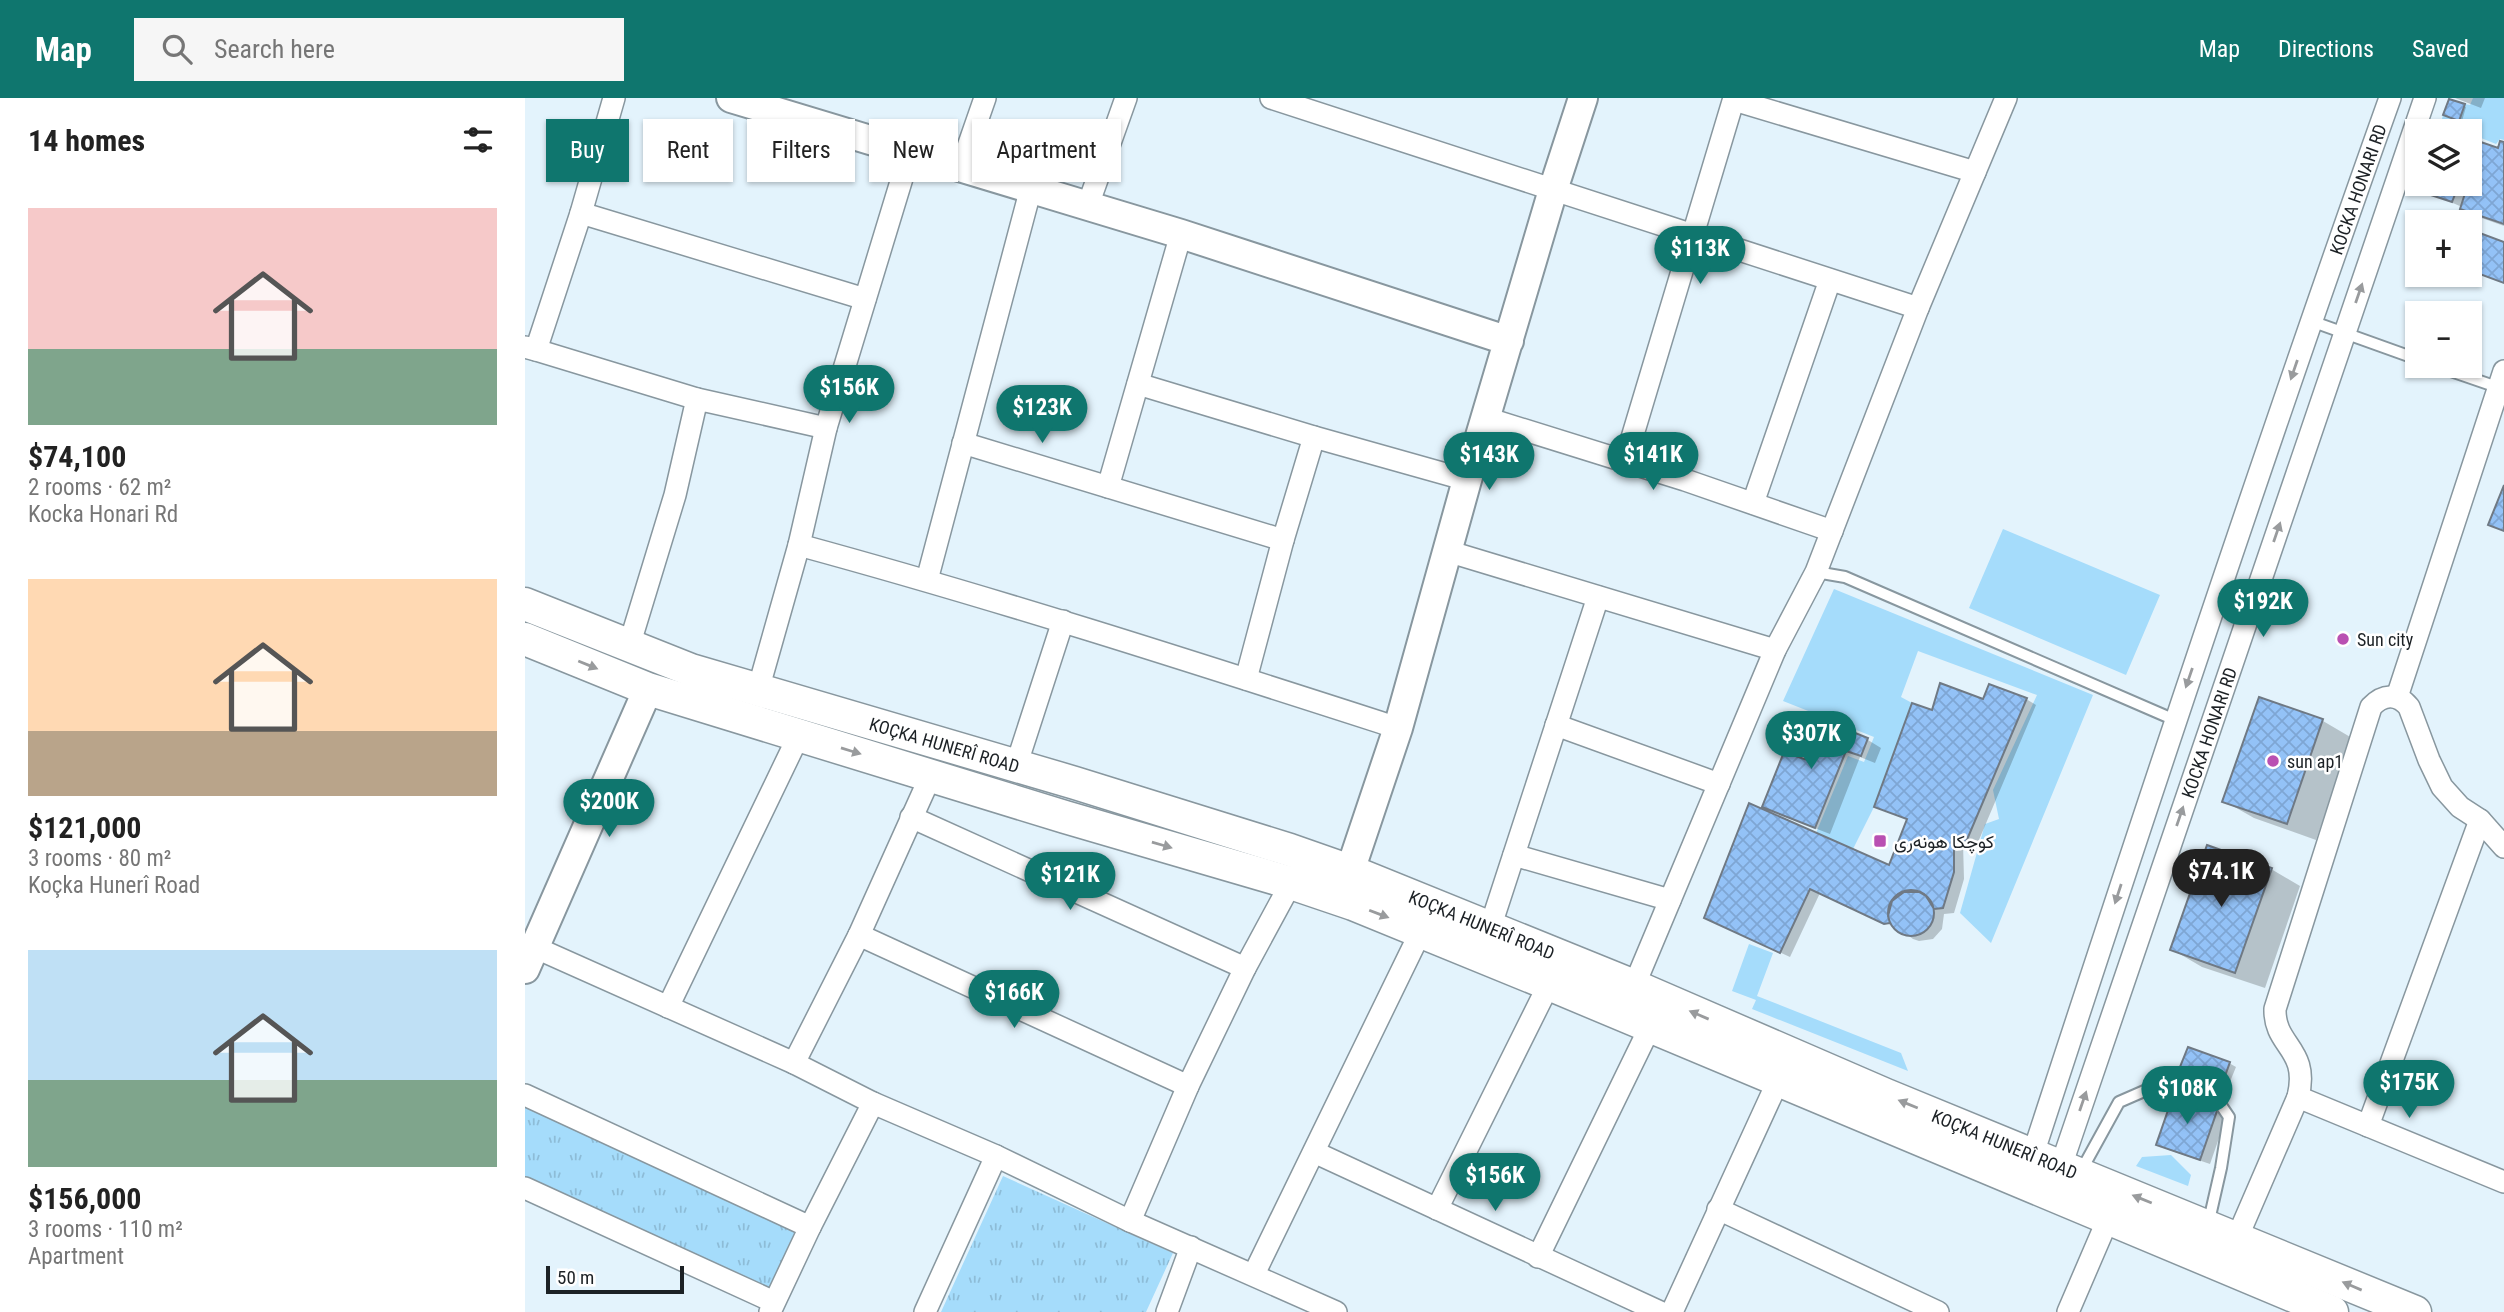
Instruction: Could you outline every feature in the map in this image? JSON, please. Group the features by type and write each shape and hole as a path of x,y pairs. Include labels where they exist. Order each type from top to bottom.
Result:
{"main road":[{"name":"KOÇKA HUNERÎ ROAD","path":"525,604 691,670 1075,783 1350,871 1634,986 1886,1095 2415,1312"},
{"path":"525,639 648,689 1291,883 1421,931 2332,1312"},
{"path":"1065,817 1075,783"}],"street":[{"path":"614,98 581,213 530,349 697,399 826,428"},
{"path":"731,98 869,140"},
{"path":"961,167 985,98"},
{"path":"1089,205 1126,98"},
{"path":"1271,98 1692,237 1918,308"},
{"path":"1350,871 1398,728 1467,480 1583,98"},
{"path":"1634,986 1775,650 1816,572 1918,308 2005,98"},
{"name":"KOCKA HONARI RD","path":"2058,1165 2130,858 2311,321 2390,98"},
{"name":"KOCKA HONARI RD","path":"2058,1165 2425,98"},
{"path":"1625,461 1734,99 1975,172"},
{"path":"958,166 1181,233 1509,341"},
{"path":"758,690 799,545 826,428 901,182"},
{"path":"927,580 1031,188"},
{"path":"581,213 865,299"},
{"path":"1108,487 1181,233"},
{"path":"1752,503 1830,280"},
{"path":"2397,697 2502,383"},
{"path":"1138,384 1467,480"},
{"path":"629,646 675,495 697,399"},
{"path":"1486,418 1625,461 1832,531"},
{"path":"1246,679 1314,437"},
{"path":"963,443 1283,540"},
{"path":"799,545 1063,621 1398,728"},
{"path":"1447,551 1775,650"},
{"path":"1490,928 1598,597"},
{"path":"1016,766 1063,621"},
{"path":"648,689 530,958 668,1007 794,1063 873,1103 996,1156 1130,1221 1336,1312"},
{"path":"2223,1232 2298,1097 2301,1086 2300,1065 2293,1049 2276,1026 2277,1001 2371,707 2377,700 2386,696 2397,697 2409,707 2442,787 2460,807 2480,820 2504,847"},
{"path":"1556,725 1719,783"},
{"path":"668,1007 799,735"},
{"path":"794,1063 859,935 931,775"},
{"path":"911,817 1245,968"},
{"path":"2368,1126 2480,820"},
{"path":"1514,855 1670,900"},
{"path":"2130,858 2161,871"},
{"path":"1130,1221 1188,1086 1245,968 1291,883"},
{"path":"1254,1274 1421,931"},
{"path":"859,935 1188,1086"},
{"path":"1437,1209 1549,984"},
{"path":"1538,1257 1650,1027"},
{"path":"1672,1312 1778,1081"},
{"path":"525,1095 810,1227"},
{"path":"2298,1097 2502,1175"},
{"path":"525,1188 772,1307 873,1103"},
{"path":"1314,1152 1660,1312"},
{"path":"925,1312 996,1156"},
{"path":"1718,1209 1938,1312"},
{"path":"2068,1312 2108,1219"},
{"path":"1167,1312 1191,1247"}],"lane":[{"path":"2311,321 2405,355"},
{"path":"2482,378 2502,383"},
{"path":"1816,572 1845,577 2175,720"},
{"path":"2058,1165 2119,1102 2158,1085 2187,1085 2214,1095 2229,1117 2223,1232"}],"green space":[{"path":"2473,98 2504,98 2504,140 2500,139 2496,144 2482,138 2482,119 2460,119 2465,104 2470,105"},
{"path":"2003,529 2160,595 2126,675 1969,608"},
{"path":"1834,589 2093,695 1991,943 1960,913 1985,824 1999,819 1993,790 2037,695 1918,651 1901,697 1912,703 1874,807 1853,849 1816,833 1848,756 1864,762 1874,737 1783,701"},
{"path":"1749,944 1773,953 1757,996 1901,1053 1908,1071 1752,1009 1756,1000 1732,991"},
{"path":"525,1104 796,1230 768,1290 525,1177"},
{"path":"2171,1155 2191,1175 2188,1186 2136,1166 2142,1157"},
{"path":"1003,1176 1173,1253 1146,1312 941,1312"}],"building":[{"path":"2449,99 2465,104 2460,119 2443,115"},
{"path":"2500,141 2504,142 2504,224 2482,216 2482,210 2460,209 2464,196 2482,196 2482,142 2498,148"},
{"path":"2434,196 2454,196 2452,202"},
{"path":"2482,234 2504,242 2504,283 2482,275"},
{"path":"2504,485 2504,531 2488,525"},
{"path":"1940,683 1983,699 1989,684 2027,698 1966,842 1954,839 1954,872 1943,908 1934,909 1926,896 1919,892 1904,892 1892,901 1888,916 1890,923 1884,924 1810,889 1780,953 1704,918 1749,803 1889,865 1907,819 1874,807 1912,703 1932,710"},
{"name":"sun ap1","path":"2259,697 2323,719 2287,824 2222,802"},
{"path":"1805,713 1868,738 1861,756 1846,751 1815,828 1762,807 1784,752 1807,760 1815,741 1797,734"},
{"path":"2207,845 2272,868 2235,973 2170,950"},
{"path":"1911,890 1927,897 1934,913 1927,929 1911,936 1895,929 1888,913 1895,897"},
{"path":"2188,1047 2230,1062 2221,1087 2178,1072"},
{"path":"2174,1093 2218,1108 2200,1160 2156,1145"}],"place":[{"name":"Sun city","path":"2343,639"},
{"name":"sun ap1","path":"2273,761"},
{"name":"كوچكا هونەری","path":"1880,841"}]}
